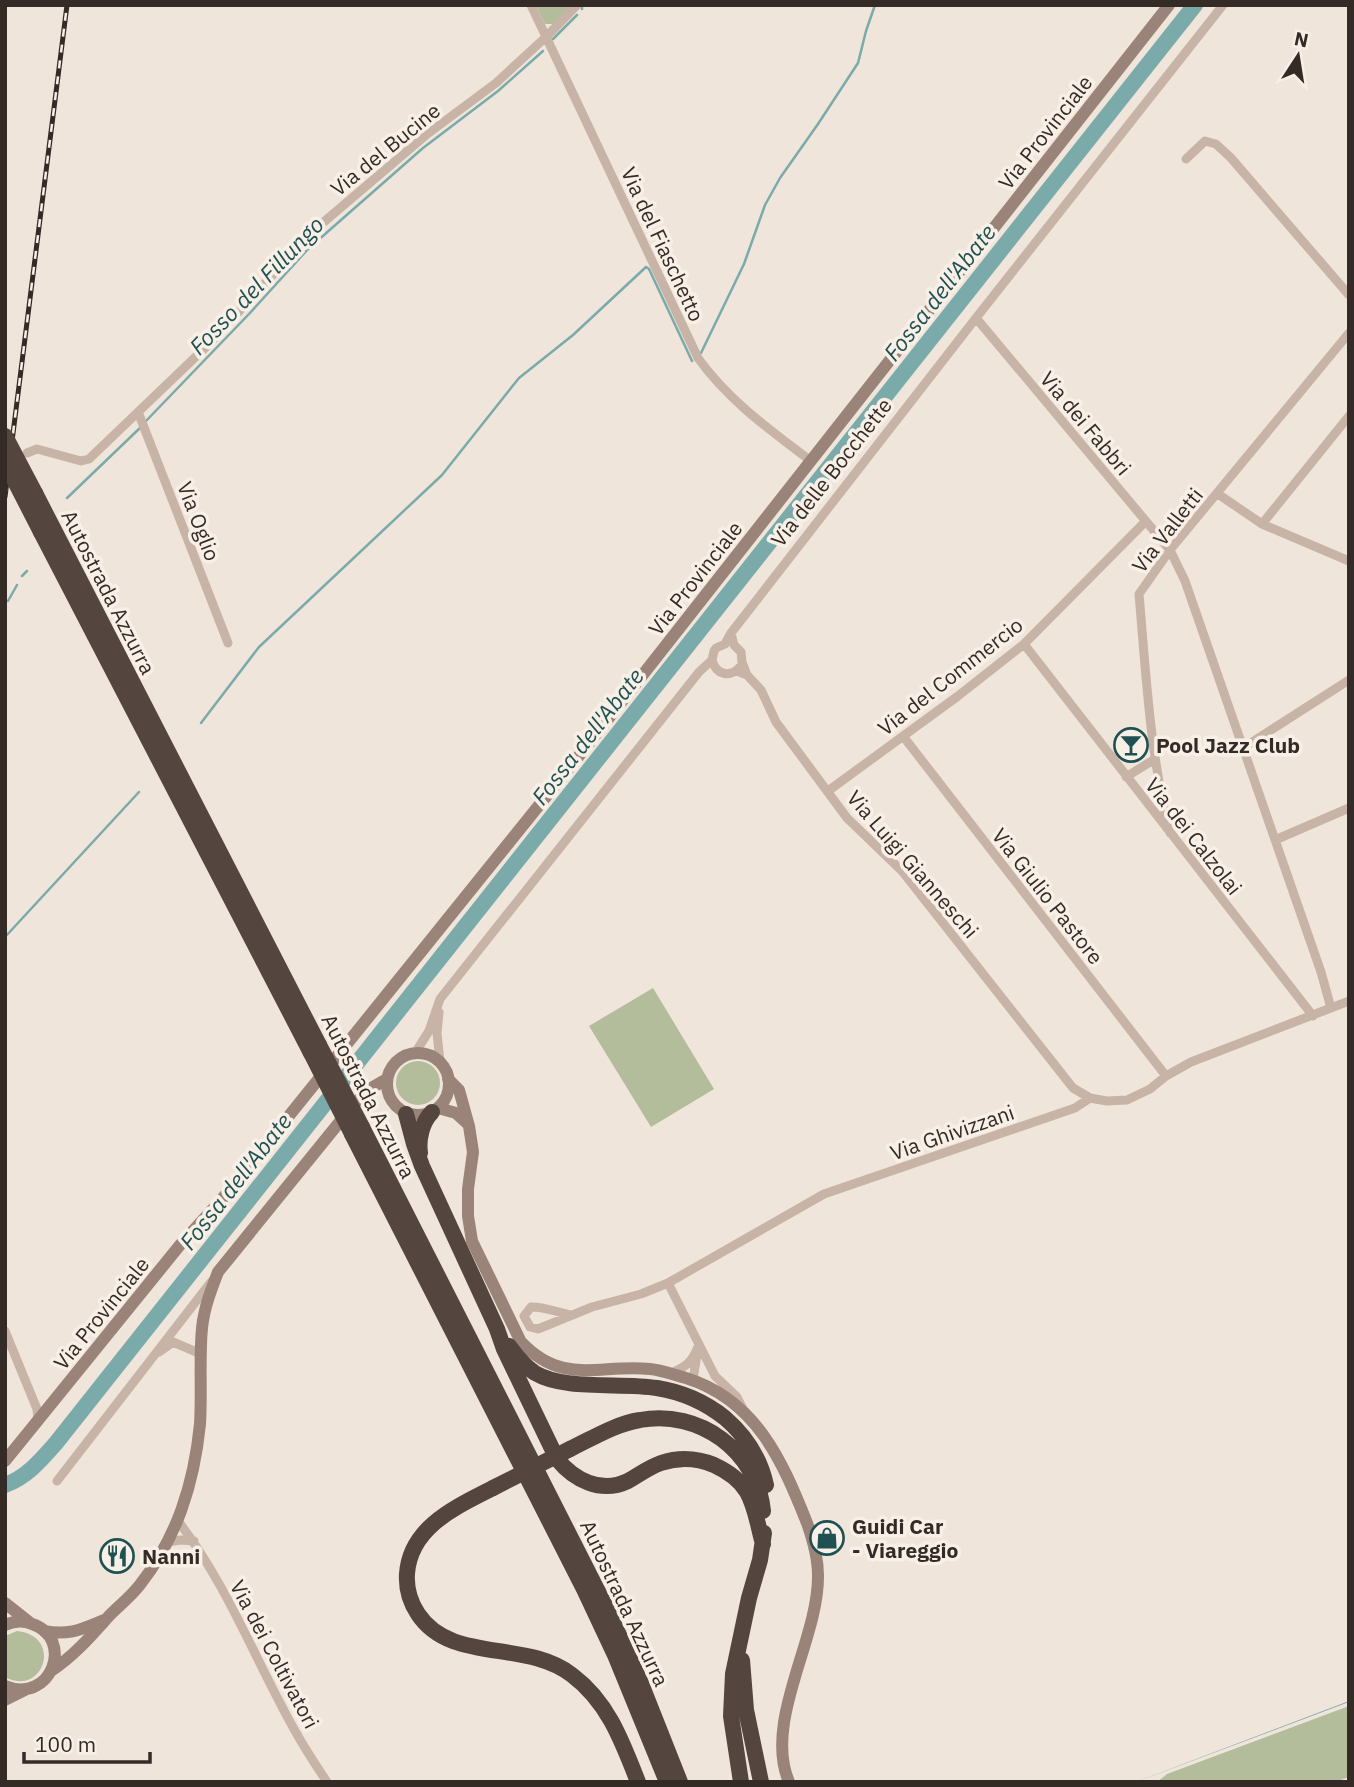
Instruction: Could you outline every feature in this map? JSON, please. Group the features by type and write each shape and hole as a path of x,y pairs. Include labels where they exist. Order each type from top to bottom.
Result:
{"highway":[{"name":"Autostrada Azzurra","path":"5,436 315,1049"},
{"name":"Autostrada Azzurra","path":"5,462 604,1602 640,1681 680,1782"},
{"path":"422,1166 419,1143 425,1119 435,1110"},
{"path":"406,1114 422,1166 557,1460 573,1476 593,1485 624,1483 652,1466 669,1460 689,1459 708,1463 728,1472 744,1488 764,1536"},
{"name":"Autostrada Azzurra","path":"357,1130 584,1589 667,1782"},
{"path":"497,1329 524,1364 549,1379 666,1390 693,1398 717,1412 744,1437 761,1466 770,1511 749,1598 731,1693 731,1716 741,1782"},
{"path":"638,1782 611,1718 595,1695 573,1675 547,1661 448,1640 429,1628 413,1607 407,1588 411,1552 418,1539 442,1517 616,1426 636,1420 666,1419 696,1425 739,1454 755,1479 763,1504 764,1536"},
{"path":"741,1637 744,1697 761,1782"}],"main road":[{"name":"Via Provinciale","path":"5,1461 180,1245 222,1199 586,747 1169,5"},
{"path":"449,1079 445,1100 435,1110 424,1115 406,1114 393,1103 386,1087 394,1064 415,1053 433,1057 440,1062 459,1090 470,1126 473,1152 468,1189 472,1241 521,1342 532,1354 563,1369 649,1369 698,1382 722,1394 744,1410 767,1439 782,1465 812,1536 818,1576 817,1597 781,1738 785,1772 789,1782"},
{"path":"5,1700 41,1684 51,1671 93,1635 137,1588 167,1542 178,1521 195,1458 200,1423 202,1326 218,1272 355,1103 387,1079"},
{"path":"355,1103 368,1098 393,1103"},
{"path":"435,1110 456,1113 470,1126"},
{"path":"5,1603 50,1637 55,1654 51,1671"},
{"path":"44,1631 75,1632 108,1618"},
{"path":"5,1625 19,1621 29,1622"},
{"path":"5,1686 26,1690"}],"street":[{"name":"Via del Fiaschetto","path":"531,5 698,358 713,379 750,413 811,461"},
{"name":"Via del Bucine","path":"27,453 37,449 81,461 89,459 140,415 312,232 426,135 496,83 577,5"},
{"name":"Via delle Bocchette","path":"440,999 699,672 713,664 712,656 716,648 729,645 731,633 1223,5"},
{"path":"1186,159 1205,141 1216,144 1349,295"},
{"name":"Via dei Fabbri","path":"976,318 1170,550 1185,581 1321,972 1331,1008"},
{"name":"Via Valletti","path":"1170,834 1155,759 1139,594 1170,550 1349,333"},
{"name":"Via Oglio","path":"140,415 228,643"},
{"path":"1262,524 1349,416"},
{"path":"1218,494 1262,524 1349,561"},
{"name":"Via del Commercio","path":"828,791 1024,644 1145,522"},
{"name":"Via dei Calzolai","path":"1024,644 1312,1016"},
{"path":"713,664 719,672 728,674 740,667 741,652 729,645"},
{"name":"Via Luigi Gianneschi","path":"740,667 761,690 776,722 847,818 902,872 1073,1088 1090,1098"},
{"path":"1243,748 1349,680"},
{"name":"Via Giulio Pastore","path":"903,736 1166,1076"},
{"path":"1126,777 1155,759"},
{"path":"1275,840 1349,808"},
{"path":"415,1053 429,1031 440,999"},
{"path":"440,999 437,1033 440,1062"},
{"path":"1090,1098 1127,1100 1150,1089 1191,1062 1349,1001"},
{"name":"Via Ghivizzani","path":"572,1315 538,1306 531,1307 524,1316 530,1327 538,1329 592,1307 641,1294 668,1283 824,1194 1075,1108 1090,1098"},
{"path":"57,1481 218,1272"},
{"path":"668,1283 706,1363 707,1373 698,1382"},
{"path":"5,1331 37,1409 38,1420"},
{"path":"152,1356 173,1342 201,1354"},
{"path":"670,1373 687,1366 699,1348"},
{"path":"699,1348 715,1376 737,1396 744,1410"},
{"name":"Via dei Coltivatori","path":"178,1521 194,1541 233,1609 298,1736 327,1782"},
{"path":"167,1542 194,1541"}],"green space":[{"path":"536,5 572,5 555,24 545,24"},
{"path":"653,988 714,1089 651,1127 589,1026"},
{"path":"418,1061 427,1062 434,1067 439,1074 439,1092 434,1099 427,1104 418,1105 409,1104 402,1099 397,1092 396,1083 397,1074 402,1067 409,1062"},
{"path":"17,1631 32,1635 40,1643 44,1653 43,1664 38,1673 30,1679 18,1681 5,1677 5,1636"},
{"path":"1349,1706 1349,1777 1335,1782 1157,1782 1167,1774"}],"water":[{"path":"1349,1702 1136,1782 1141,1780"}],"waterway":[{"path":"701,353 744,264 765,205 780,178 858,63 875,5"},
{"name":"Fossa dell'Abate","path":"5,1485 27,1473 56,1443 1195,5"},
{"name":"Fosso del Fillungo","path":"553,39 577,15"},
{"name":"Fosso del Fillungo","path":"145,422 308,249 423,148 498,91 543,51"},
{"path":"201,723 259,647 442,475 519,378 573,335 646,267 692,361"},
{"name":"Fosso del Fillungo","path":"67,498 141,427"},
{"name":"Fosso del Fillungo","path":"22,576 27,571"},
{"name":"Fosso del Fillungo","path":"8,601 17,585"},
{"path":"5,937 139,792"}],"railway":[{"path":"5,497 67,5"}],"place":[{"name":"Pool Jazz Club","path":"1131,745"},
{"name":"Guidi Car - Viareggio","path":"827,1538"},
{"name":"Nanni","path":"117,1556"}]}
